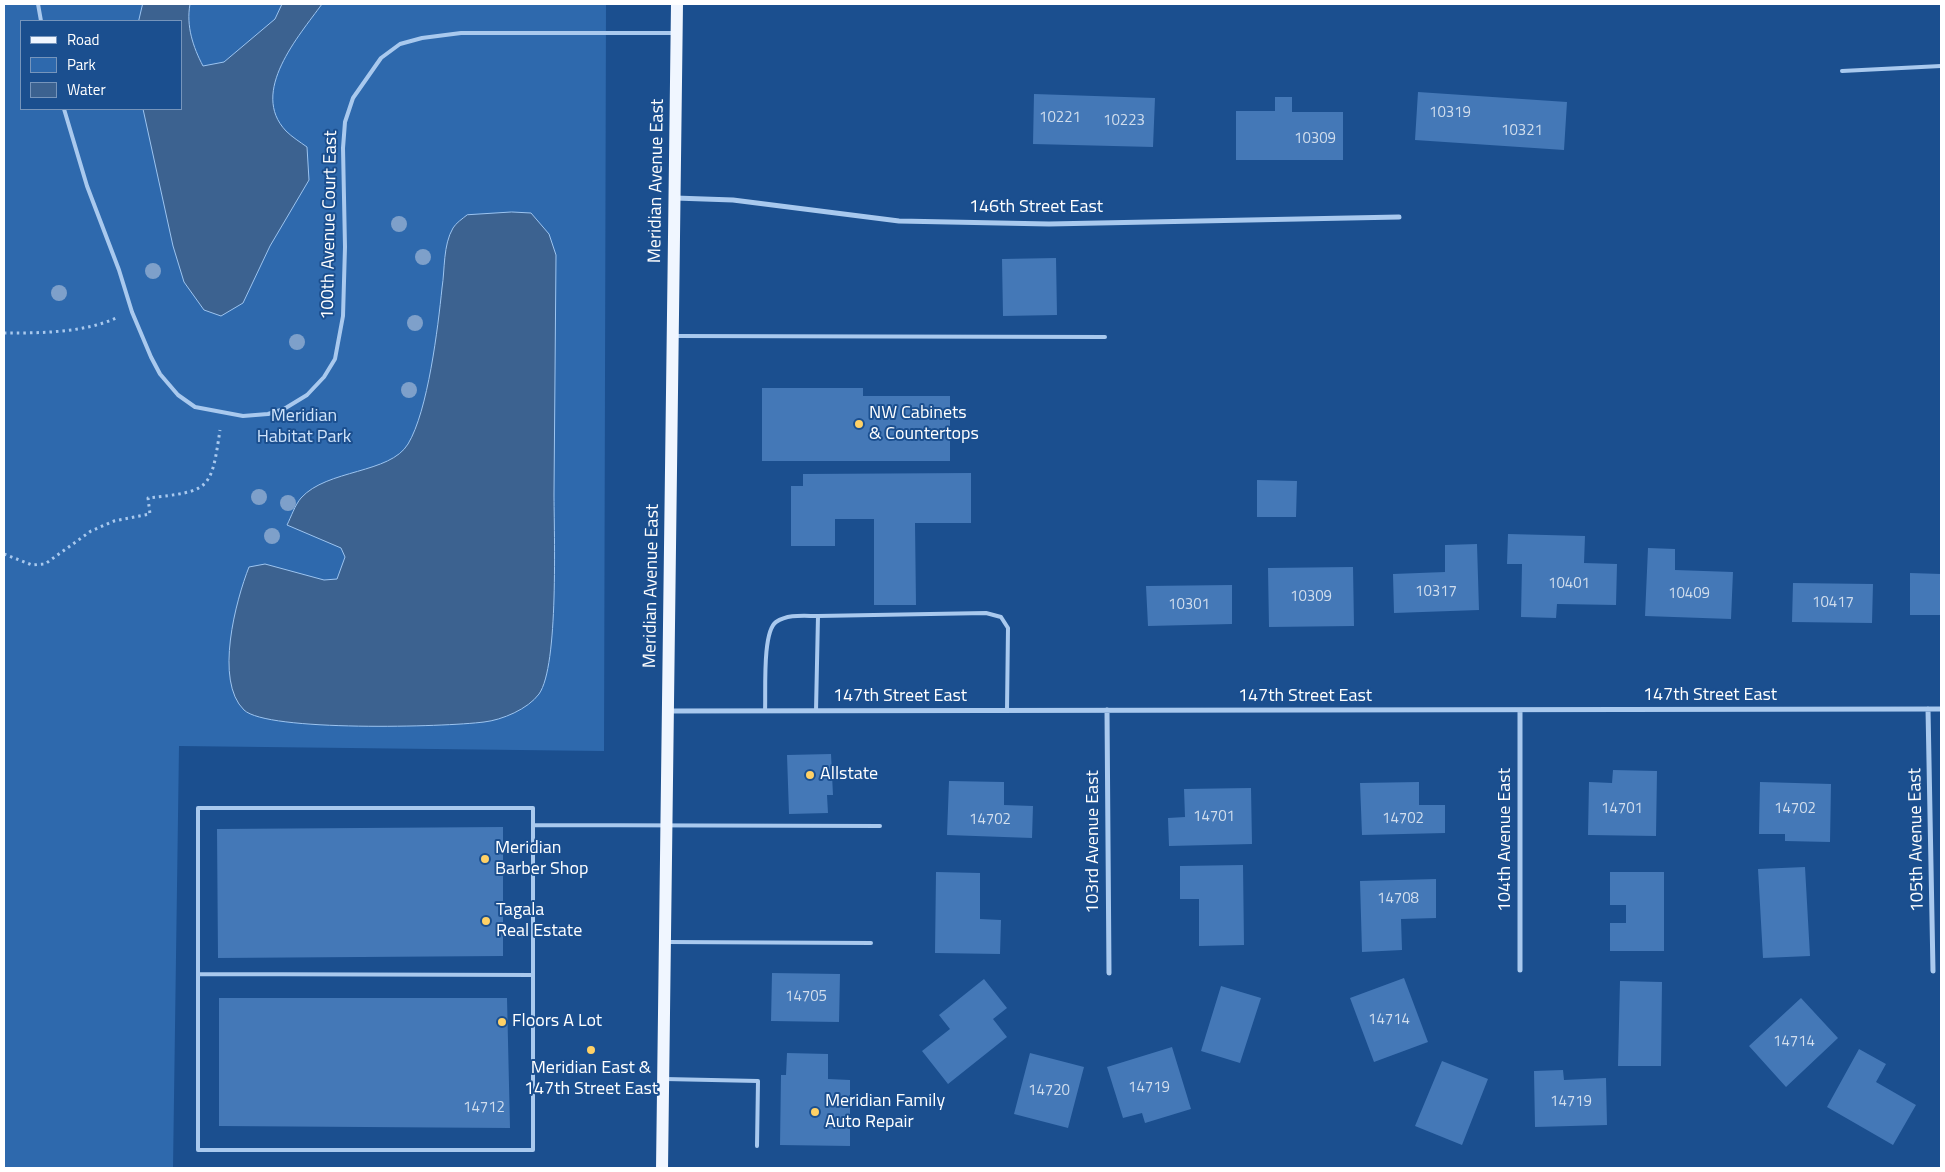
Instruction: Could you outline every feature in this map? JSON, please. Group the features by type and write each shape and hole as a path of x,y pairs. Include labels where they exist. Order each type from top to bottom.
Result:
{"main road":[{"name":"Meridian Avenue East","path":"662,1168 677,4"}],"street":[{"name":"146th Street East","path":"674,198 733,200 899,221 1049,224 1399,217"},
{"name":"105th Avenue East","path":"1928,709 1933,971"},
{"name":"147th Street East","path":"668,711 1941,709"},
{"name":"103rd Avenue East","path":"1107,710 1109,973"},
{"name":"104th Avenue East","path":"1520,710 1520,970"}],"lane":[{"path":"38,4 41,20"},
{"name":"100th Avenue Court East","path":"64,110 87,186 119,270 132,312 151,358 160,374 178,395 195,408 243,416 268,414 284,409 307,395 324,377 335,358 343,316 345,247 343,148 345,122 353,98 380,58 400,44 422,38 461,33 677,33"},
{"path":"1842,70 1941,66"},
{"path":"673,336 1105,337"},
{"path":"765,711 767,636 774,623 788,616 986,613 1000,617 1008,628 1007,710"},
{"path":"816,711 818,616"},
{"path":"198,808 533,808 533,1150 198,1150 198,974 198,808"},
{"path":"533,825 880,826"},
{"path":"665,942 872,943"},
{"path":"198,974 533,975"},
{"path":"663,1079 758,1081 757,1146"}],"path":[{"path":"4,333 96,326 116,318"},
{"path":"4,554 32,565 45,564 91,531 114,521 150,514 148,498 185,494 203,486 214,470 220,429"}],"green space":[{"name":"Meridian Habitat Park","path":"4,4 606,4 604,751 179,746 173,1168 4,1168"}],"water":[{"path":"143,4 190,4 191,36 203,66 224,62 275,19 282,4 322,4 301,32 281,65 275,82 273,99 276,116 286,131 307,147 309,180 270,246 243,303 221,316 204,310 184,282 173,246 143,110 182,110 182,20 139,20"},
{"path":"512,212 531,213 549,234 556,255 555,567 553,629 550,656 545,679 539,694 522,709 506,716 491,721 464,724 397,726 320,725 259,717 244,710 235,697 230,680 229,661 234,619 249,567 265,564 324,580 337,579 345,557 341,548 287,525 293,511 301,498 312,489 342,476 387,461 399,454 408,444 421,411 431,368 447,242 453,228 467,215"}],"building":[{"path":"1418,92 1567,102 1564,150 1415,140"},
{"path":"1034,94 1155,98 1153,147 1033,144"},
{"path":"1275,97 1292,97 1292,112 1343,112 1343,160 1236,160 1236,111 1275,111"},
{"path":"1056,258 1057,315 1003,316 1002,259"},
{"path":"762,388 863,388 863,396 950,396 950,461 762,461"},
{"path":"971,473 971,523 915,523 916,605 874,605 874,519 835,519 835,546 791,546 791,486 803,486 803,474"},
{"path":"1257,480 1297,481 1296,517 1257,517"},
{"path":"1508,534 1585,536 1584,563 1617,564 1616,605 1557,604 1556,618 1521,617 1522,564 1507,564"},
{"path":"1477,544 1479,610 1394,613 1393,574 1445,572 1445,545"},
{"path":"1648,548 1675,549 1675,570 1733,572 1731,619 1645,616"},
{"path":"1353,567 1354,626 1269,627 1268,568"},
{"path":"1910,573 1941,574 1941,615 1910,615"},
{"path":"1793,583 1873,584 1872,623 1792,622"},
{"path":"1232,585 1232,624 1148,626 1146,586"},
{"name":"Allstate","path":"831,754 833,795 827,795 828,813 789,814 787,755"},
{"path":"1613,770 1657,771 1656,836 1588,835 1589,782 1612,783"},
{"path":"949,781 1004,782 1004,805 1033,806 1032,838 947,835"},
{"path":"1419,782 1419,805 1445,805 1445,833 1362,835 1360,783"},
{"path":"1760,782 1831,784 1830,842 1785,841 1785,834 1759,834"},
{"path":"1251,788 1252,844 1169,846 1168,818 1185,817 1184,789"},
{"path":"503,827 503,956 218,958 217,829"},
{"path":"1243,865 1244,945 1199,946 1199,899 1180,899 1180,866"},
{"path":"1805,867 1810,956 1763,958 1758,869"},
{"path":"936,872 980,873 980,919 1001,920 1000,954 935,953"},
{"path":"1610,872 1664,872 1664,951 1610,951 1610,923 1626,923 1626,905 1610,905"},
{"path":"1436,879 1436,918 1401,919 1402,950 1362,952 1360,881"},
{"path":"772,973 840,974 839,1022 771,1021"},
{"path":"1404,978 1428,1042 1374,1062 1350,998"},
{"path":"984,979 1007,1008 993,1019 1007,1037 948,1084 922,1051 950,1029 939,1015"},
{"path":"1620,981 1662,982 1661,1066 1618,1066"},
{"path":"1221,986 1261,998 1240,1063 1201,1051"},
{"path":"219,998 507,998 510,1128 219,1126"},
{"path":"1801,998 1838,1038 1786,1087 1749,1046"},
{"path":"1172,1047 1191,1109 1145,1123 1142,1113 1123,1118 1107,1067"},
{"path":"1859,1049 1886,1064 1876,1082 1916,1105 1893,1145 1827,1107"},
{"name":"Meridian Family Auto Repair","path":"787,1053 828,1054 828,1079 850,1080 850,1146 780,1145 781,1075 786,1075"},
{"path":"1030,1053 1084,1067 1068,1128 1014,1114"},
{"path":"1442,1061 1488,1079 1462,1145 1415,1126"},
{"path":"1563,1070 1564,1080 1606,1078 1607,1125 1535,1127 1534,1071"}],"place":[{"name":"NW Cabinets & Countertops","path":"859,424"},
{"name":"Allstate","path":"810,775"},
{"name":"Meridian Barber Shop","path":"485,859"},
{"name":"Tagala Real Estate","path":"486,921"},
{"name":"Floors A Lot","path":"502,1022"},
{"name":"Meridian East & 147th Street East","path":"591,1050"},
{"name":"Meridian Family Auto Repair","path":"815,1112"}]}
